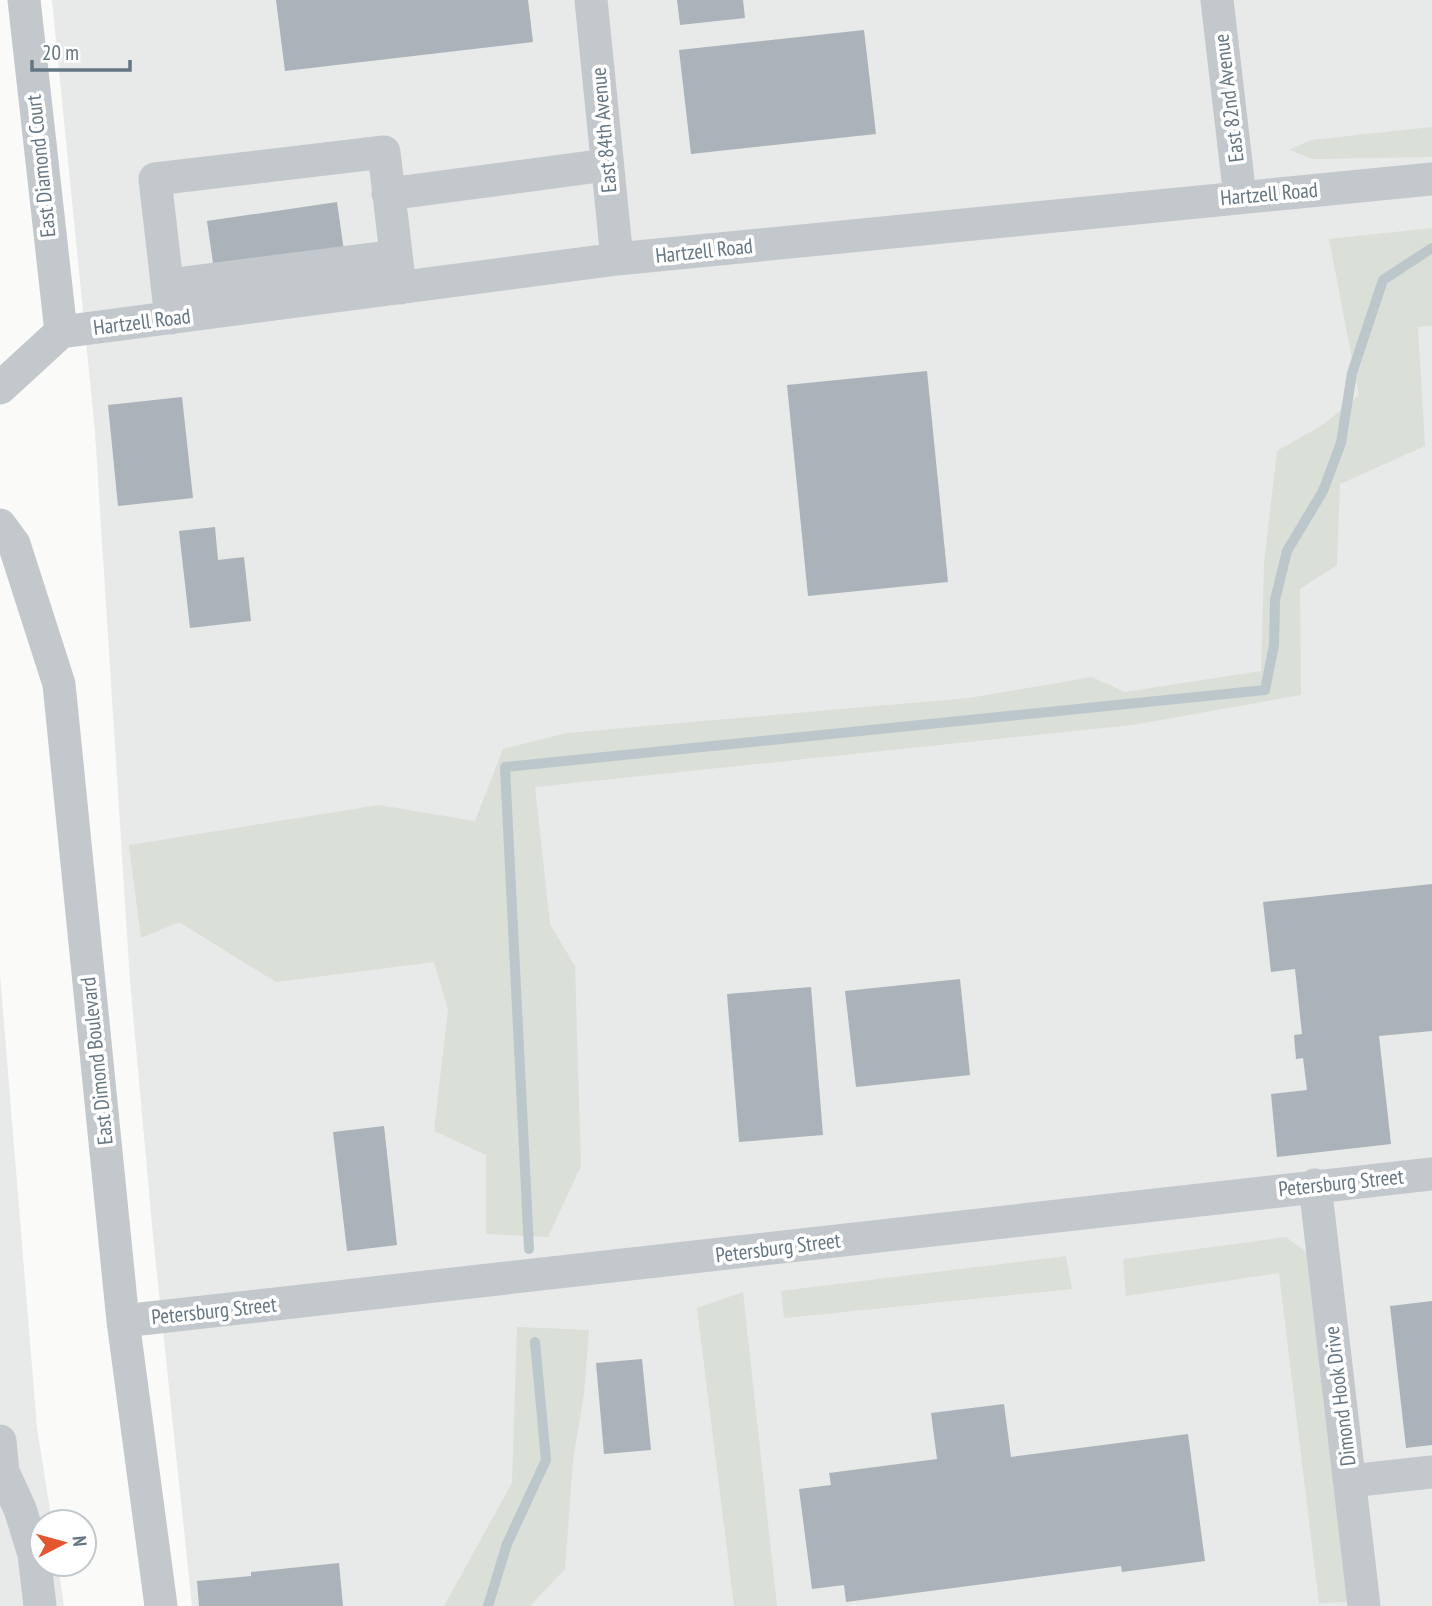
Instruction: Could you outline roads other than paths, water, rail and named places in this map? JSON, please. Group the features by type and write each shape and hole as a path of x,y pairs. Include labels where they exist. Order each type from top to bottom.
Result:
{"street":[{"name":"East Diamond Court","path":"24,0 61,332"},
{"name":"East 84th Avenue","path":"591,0 617,259"},
{"name":"East 82nd Avenue","path":"1217,0 1240,197"},
{"path":"168,285 398,272 384,152 155,179 171,318"},
{"path":"388,194 606,165"},
{"name":"Hartzell Road","path":"61,332 171,318 398,272 617,259 1432,180"},
{"path":"0,388 61,332"},
{"name":"East Dimond Boulevard","path":"0,525 14,544 59,684 123,1321 161,1606"},
{"name":"Petersburg Street","path":"123,1321 1315,1185 1432,1174"},
{"name":"Dimond Hook Drive","path":"1315,1185 1364,1606"},
{"path":"0,1441 3,1472 20,1509 34,1554 40,1606"},
{"path":"1350,1481 1432,1472"}],"waterway":[{"path":"529,1249 505,767 1265,690 1274,645 1275,600 1287,551 1323,491 1341,443 1352,373 1383,280 1432,248"},
{"path":"488,1606 507,1544 546,1460 535,1342"}]}
